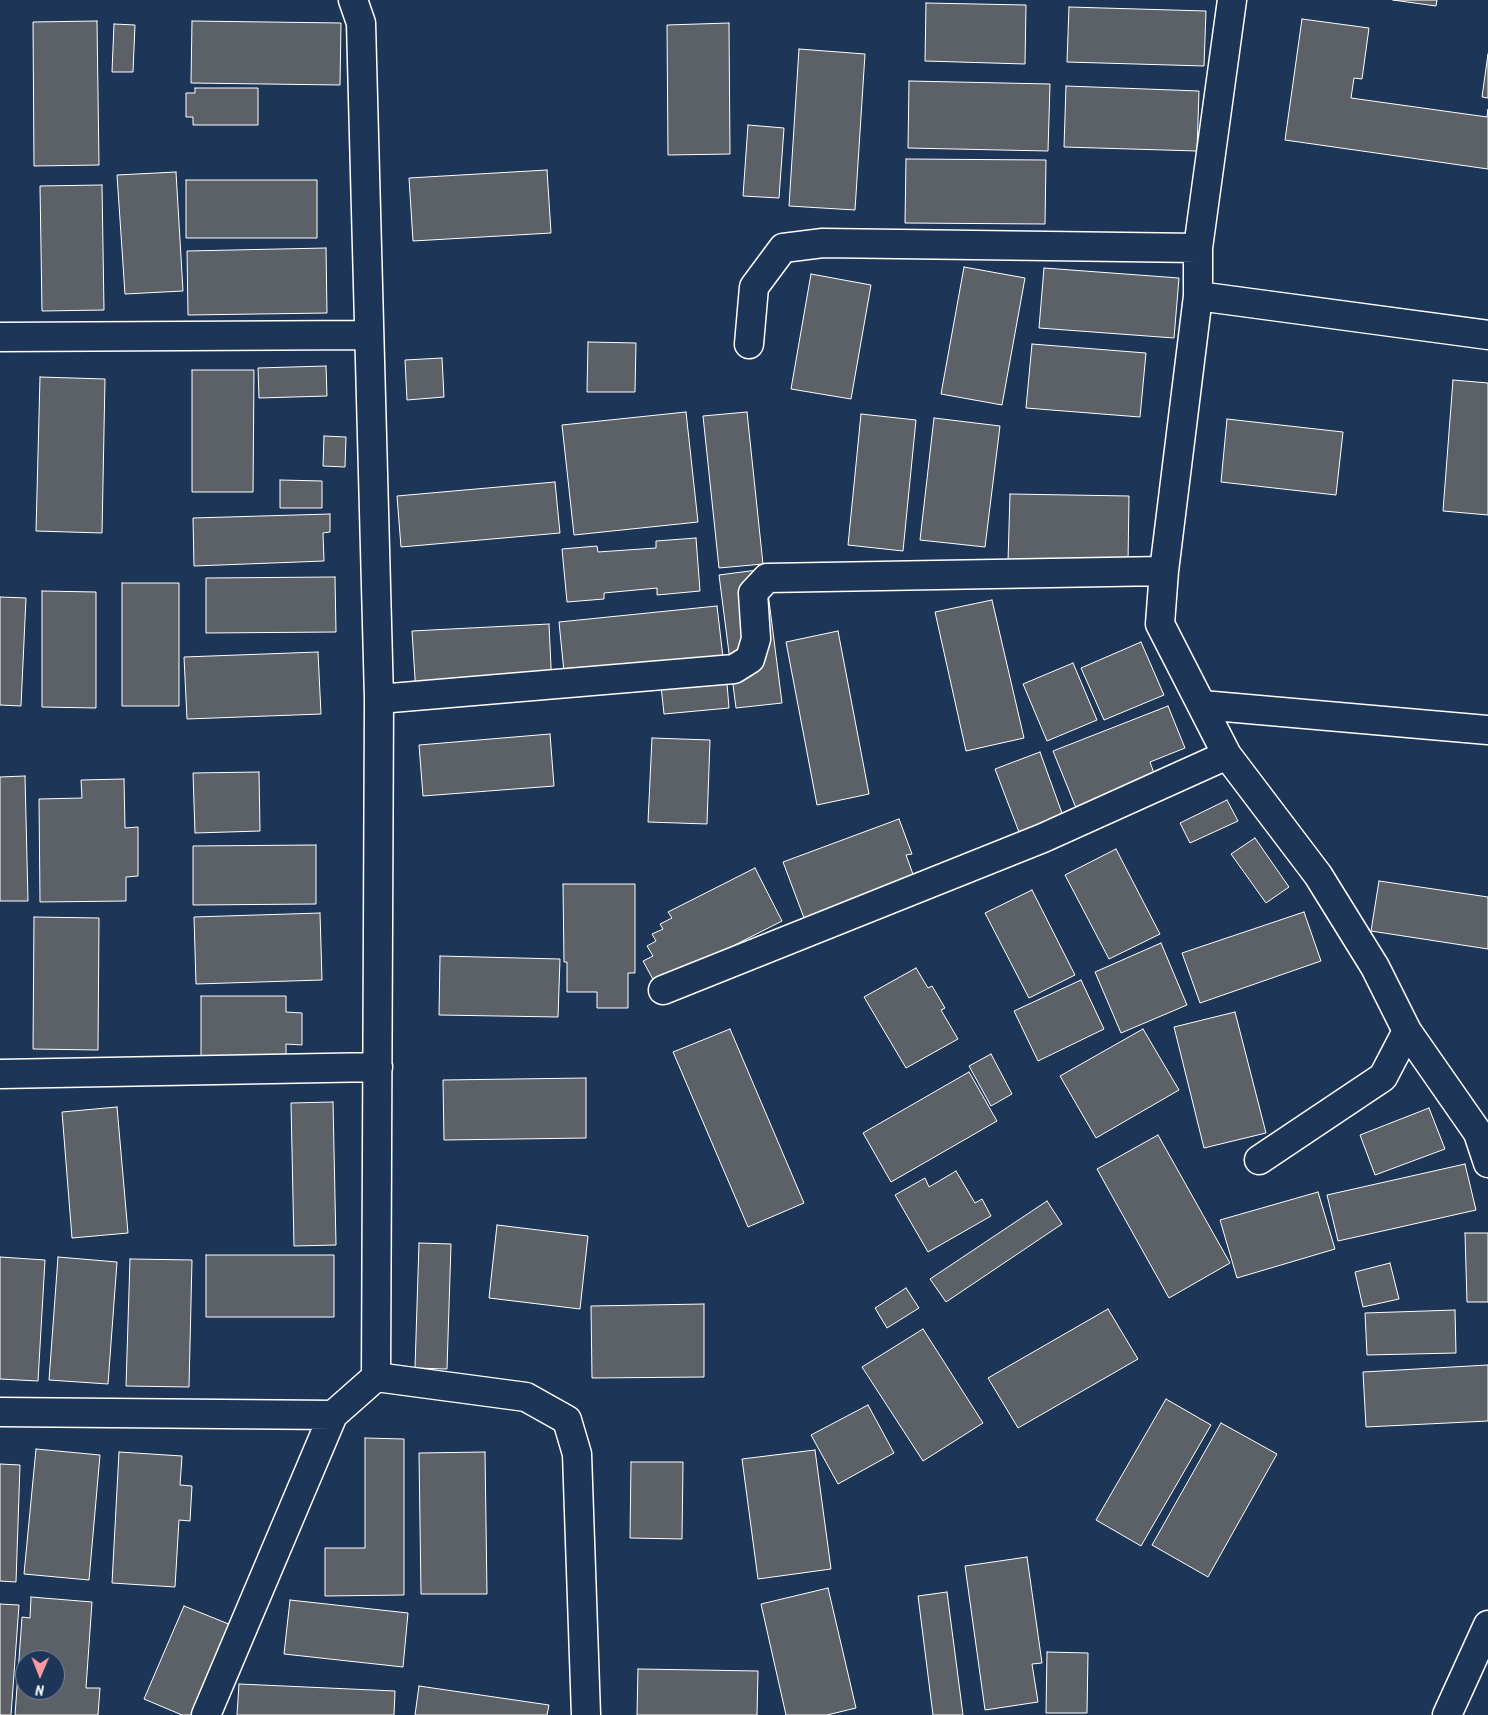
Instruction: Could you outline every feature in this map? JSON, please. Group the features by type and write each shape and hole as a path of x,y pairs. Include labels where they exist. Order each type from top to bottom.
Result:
{"street":[{"path":"206,1715 333,1415 376,1377 379,699 361,23 353,0"},
{"path":"1232,0 1198,248 1198,296 1164,571 1160,624 1228,755 1318,875 1375,967 1407,1031 1478,1133 1488,1163"},
{"path":"749,344 754,287 783,248 823,243 1198,248"},
{"path":"1198,296 1488,335"},
{"path":"0,337 369,335"},
{"path":"379,699 734,669 750,659 756,640 753,592 766,578 1164,571"},
{"path":"1202,705 1488,730"},
{"path":"663,990 1043,838 1228,755"},
{"path":"1259,1160 1383,1077 1407,1031"},
{"path":"0,1074 378,1067"},
{"path":"376,1377 526,1397 567,1420 577,1454 586,1715"},
{"path":"0,1412 333,1415"},
{"path":"1448,1715 1488,1625"}],"building":[{"path":"1393,0 1437,0 1436,6"},
{"path":"926,3 1026,5 1025,64 925,61"},
{"path":"1069,7 1206,11 1204,66 1067,62"},
{"path":"1302,19 1369,28 1362,79 1354,78 1351,98 1487,117 1488,109 1488,169 1285,140"},
{"path":"97,21 99,165 34,166 33,22"},
{"path":"192,21 341,23 340,85 191,83"},
{"path":"729,23 730,154 668,155 667,25"},
{"path":"114,24 135,25 133,72 112,72"},
{"path":"799,49 865,54 855,210 789,206"},
{"path":"1488,54 1488,98 1482,97"},
{"path":"909,81 1050,84 1048,151 908,148"},
{"path":"1066,86 1199,91 1197,151 1064,147"},
{"path":"195,88 258,88 258,125 193,125 193,117 186,117 186,93 195,93"},
{"path":"748,125 784,128 779,198 743,196"},
{"path":"906,159 1046,160 1045,224 905,223"},
{"path":"547,170 551,233 413,241 409,178"},
{"path":"176,172 183,291 125,294 117,175"},
{"path":"186,180 317,180 317,238 186,238"},
{"path":"102,185 104,310 42,311 40,186"},
{"path":"326,248 327,313 188,315 187,251"},
{"path":"964,267 1025,278 1002,405 941,394"},
{"path":"1044,268 1179,278 1174,338 1039,328"},
{"path":"811,274 871,285 851,399 791,389"},
{"path":"588,342 636,343 635,392 587,392"},
{"path":"1032,344 1146,353 1140,417 1026,408"},
{"path":"442,358 444,397 407,400 405,360"},
{"path":"326,366 327,396 259,398 258,368"},
{"path":"192,370 254,370 253,492 192,492"},
{"path":"40,377 105,379 102,533 36,531"},
{"path":"1453,380 1488,383 1488,515 1443,511"},
{"path":"686,412 698,522 574,535 562,425"},
{"path":"747,412 763,564 719,568 703,416"},
{"path":"861,414 916,420 903,551 848,545"},
{"path":"934,418 1000,426 985,547 920,540"},
{"path":"1227,419 1343,432 1336,495 1221,482"},
{"path":"324,436 346,437 345,467 323,466"},
{"path":"280,480 322,481 322,508 280,508"},
{"path":"555,482 560,533 401,547 397,496"},
{"path":"1010,494 1129,496 1128,563 1008,561"},
{"path":"330,514 330,532 323,533 324,561 194,566 193,518"},
{"path":"696,538 700,591 657,595 657,588 604,593 604,599 567,602 562,549 597,546 598,552 656,548 656,541"},
{"path":"765,569 782,703 736,708 719,575"},
{"path":"335,577 336,632 206,633 206,578"},
{"path":"122,583 179,583 179,706 122,706"},
{"path":"42,591 96,592 96,708 42,707"},
{"path":"0,597 26,598 21,706 0,705"},
{"path":"992,600 1024,738 966,751 935,612"},
{"path":"717,606 724,666 565,682 559,622"},
{"path":"549,624 552,688 416,694 412,631"},
{"path":"838,631 869,794 817,805 786,642"},
{"path":"1141,642 1164,695 1104,720 1081,668"},
{"path":"318,652 321,714 187,719 184,657"},
{"path":"1073,663 1097,720 1047,741 1023,684"},
{"path":"726,671 729,708 664,714 660,677"},
{"path":"1168,706 1185,748 1150,762 1155,776 1076,808 1053,751"},
{"path":"550,734 554,786 423,796 419,745"},
{"path":"652,738 710,740 707,824 648,822"},
{"path":"1040,752 1063,816 1019,832 995,769"},
{"path":"259,772 260,831 195,833 193,773"},
{"path":"25,776 28,901 0,901 0,777"},
{"path":"124,779 125,828 138,827 138,876 126,877 126,901 40,902 39,799 82,798 81,780"},
{"path":"1227,800 1238,821 1190,843 1180,823"},
{"path":"899,819 912,854 906,855 914,877 804,918 783,862"},
{"path":"1255,838 1289,887 1266,903 1231,854"},
{"path":"316,845 316,904 193,905 193,846"},
{"path":"1116,849 1160,934 1109,959 1065,875"},
{"path":"755,868 782,921 656,985 643,961 653,956 647,946 656,941 652,934 663,929 660,924 672,918 668,912"},
{"path":"1379,881 1488,897 1488,949 1371,931"},
{"path":"563,884 635,884 635,973 628,973 628,1008 597,1008 597,992 567,992 567,962 564,962"},
{"path":"1032,890 1075,975 1029,998 985,913"},
{"path":"1304,912 1321,961 1200,1003 1182,953"},
{"path":"320,913 322,980 196,984 194,917"},
{"path":"34,917 99,918 98,1050 33,1049"},
{"path":"1161,943 1187,1005 1121,1033 1095,972"},
{"path":"440,956 560,959 558,1017 439,1015"},
{"path":"916,968 928,988 932,986 945,1008 941,1010 958,1039 906,1068 864,997"},
{"path":"1081,980 1104,1029 1038,1061 1014,1011"},
{"path":"201,996 286,996 286,1012 302,1013 302,1045 286,1044 286,1057 201,1057"},
{"path":"1235,1012 1266,1133 1204,1148 1174,1027"},
{"path":"730,1029 804,1203 748,1227 673,1052"},
{"path":"1143,1029 1179,1090 1096,1138 1060,1076"},
{"path":"991,1054 1012,1094 991,1106 969,1066"},
{"path":"969,1072 997,1121 891,1182 863,1133"},
{"path":"586,1078 586,1138 444,1140 443,1080"},
{"path":"333,1102 336,1245 294,1246 291,1103"},
{"path":"117,1107 128,1233 72,1238 62,1112"},
{"path":"1429,1108 1445,1149 1375,1175 1360,1135"},
{"path":"1158,1135 1230,1263 1169,1298 1097,1169"},
{"path":"1465,1164 1476,1210 1338,1241 1327,1195"},
{"path":"956,1171 975,1203 982,1199 991,1216 928,1252 895,1195 925,1178 929,1187"},
{"path":"1318,1192 1335,1249 1237,1278 1220,1220"},
{"path":"1047,1201 1062,1224 946,1302 930,1279"},
{"path":"497,1225 588,1236 580,1309 489,1298"},
{"path":"1465,1233 1488,1233 1488,1302 1467,1302"},
{"path":"419,1243 451,1244 447,1369 415,1368"},
{"path":"206,1255 334,1255 334,1317 206,1317"},
{"path":"0,1257 45,1260 38,1381 0,1379"},
{"path":"58,1257 117,1262 108,1384 49,1380"},
{"path":"130,1259 192,1260 189,1387 126,1386"},
{"path":"1390,1263 1399,1299 1363,1307 1355,1272"},
{"path":"906,1288 919,1308 887,1328 875,1308"},
{"path":"704,1304 704,1377 592,1378 591,1306"},
{"path":"1108,1309 1138,1359 1018,1428 988,1378"},
{"path":"1455,1310 1456,1353 1367,1355 1365,1313"},
{"path":"923,1329 983,1423 923,1461 862,1367"},
{"path":"1488,1365 1488,1421 1366,1427 1363,1372"},
{"path":"1166,1399 1211,1425 1141,1546 1096,1520"},
{"path":"868,1405 894,1453 838,1484 811,1435"},
{"path":"1221,1423 1277,1454 1208,1577 1152,1545"},
{"path":"365,1438 404,1439 404,1595 325,1596 325,1548 365,1548"},
{"path":"36,1449 100,1455 89,1580 24,1574"},
{"path":"815,1450 831,1569 758,1579 742,1459"},
{"path":"119,1452 182,1456 180,1485 192,1486 190,1521 179,1520 175,1587 112,1583"},
{"path":"485,1452 487,1594 421,1594 419,1453"},
{"path":"631,1462 683,1462 682,1539 630,1538"},
{"path":"0,1464 20,1465 16,1582 0,1581"},
{"path":"1027,1557 1042,1663 1032,1664 1038,1702 985,1710 965,1566"},
{"path":"828,1588 856,1708 827,1715 786,1715 761,1604"},
{"path":"947,1592 963,1715 933,1715 918,1596"},
{"path":"31,1597 92,1602 86,1688 100,1688 98,1715 15,1715 16,1700 65,1700 65,1650 20,1650 22,1617 30,1618"},
{"path":"290,1600 408,1613 403,1667 284,1654"},
{"path":"0,1604 19,1605 11,1715 0,1715"},
{"path":"184,1606 236,1627 198,1715 182,1715 144,1699"},
{"path":"1047,1652 1088,1653 1087,1713 1046,1713"},
{"path":"638,1669 758,1671 757,1715 637,1715"},
{"path":"239,1684 395,1691 394,1715 237,1715"},
{"path":"419,1686 549,1705 547,1715 415,1715"}]}
